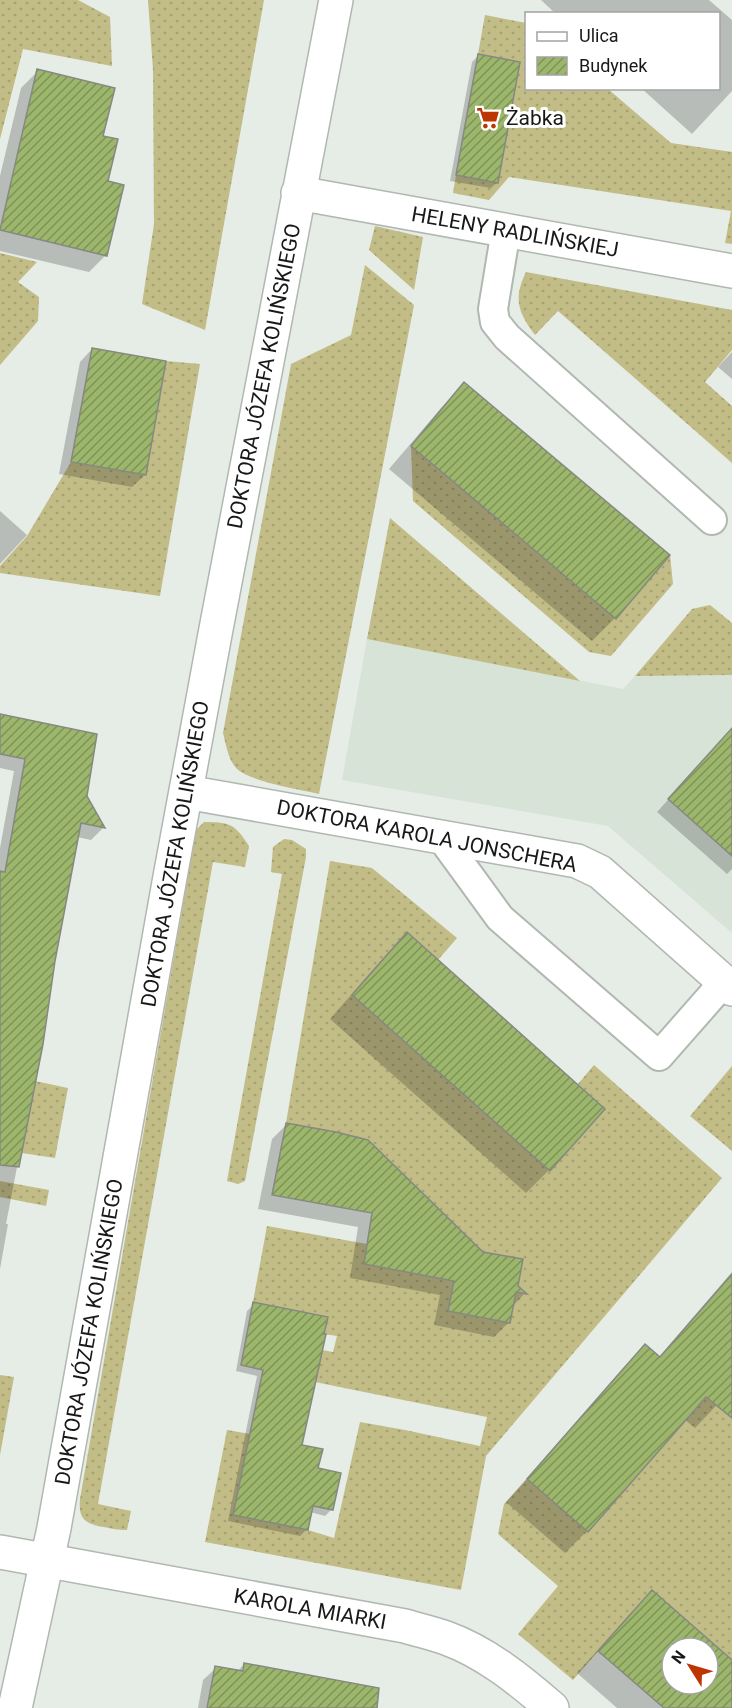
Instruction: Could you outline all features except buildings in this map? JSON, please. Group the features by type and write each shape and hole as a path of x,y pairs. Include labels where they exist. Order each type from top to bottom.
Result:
{"street":[{"name":"DOKTORA JÓZEFA KOLIŃSKIEGO","path":"15,1708 48,1561 186,792 336,0"},
{"name":"HELENY RADLIŃSKIEJ","path":"298,193 732,271"},
{"name":"DOKTORA KAROLA JONSCHERA","path":"186,792 577,861 600,873 729,981"},
{"name":"KAROLA MIARKI","path":"0,1552 415,1629 447,1638 479,1653 510,1674 552,1708"}],"lane":[{"path":"506,230 493,309 495,322 507,337 712,520"},
{"path":"441,837 500,918 659,1056 729,981"}],"shaded area":[{"path":"0,0 78,0 110,17 112,66 23,49 0,139"},
{"path":"148,0 264,0 205,330 142,304 154,224 153,70"},
{"path":"485,15 525,23 525,90 609,90 671,143 732,152 732,244 725,243 731,211 509,177 489,200 453,193 456,175 498,182 520,62 478,54"},
{"path":"375,226 423,237 414,290 369,250"},
{"path":"0,253 37,262 18,282 39,297 38,321 0,365"},
{"path":"365,265 414,305 319,794 244,774 231,761 223,733 291,364 351,335"},
{"path":"526,272 732,310 732,350 705,382 732,406 732,463 558,311 535,335 519,305 520,290"},
{"path":"166,361 200,364 160,596 0,573 0,566 27,536 71,462 146,475"},
{"path":"411,446 616,619 670,555 673,584 611,656 589,652 413,501"},
{"path":"390,518 580,681 367,639"},
{"path":"710,605 732,623 732,675 635,676 692,609"},
{"path":"367,639 623,689 635,676 732,675 732,933 608,826 342,780"},
{"path":"204,822 231,826 240,833 249,846 245,867 213,862 98,1504 131,1511 127,1530 116,1529 92,1524 84,1519 80,1511 80,1499 196,830"},
{"path":"284,839 292,840 306,849 306,857 245,1181 238,1184 227,1181 282,874 271,872 273,847"},
{"path":"330,861 372,868 457,938 438,960 407,932 352,995 550,1171 605,1109 578,1084 594,1065 722,1178 486,1456 461,1590 205,1542 227,1430 250,1434 233,1515 308,1530 334,1538 360,1422 480,1446 487,1417 315,1382 322,1350 333,1352 337,1336 324,1334 327,1317 253,1302 267,1226 367,1244 364,1264 454,1281 448,1311 510,1323 523,1259 483,1252 368,1140 286,1123"},
{"path":"732,1066 732,1151 690,1116"},
{"path":"35,1081 68,1088 55,1158 22,1153"},
{"path":"0,1181 49,1190 46,1206 0,1197"},
{"path":"0,1375 14,1377 0,1455"},
{"path":"732,1391 732,1660 720,1650 720,1636 705,1636 652,1590 573,1680 518,1634 558,1586 498,1534 504,1504 527,1479 588,1532 706,1397"}],"place":[{"name":"Żabka","path":"488,118"}]}
